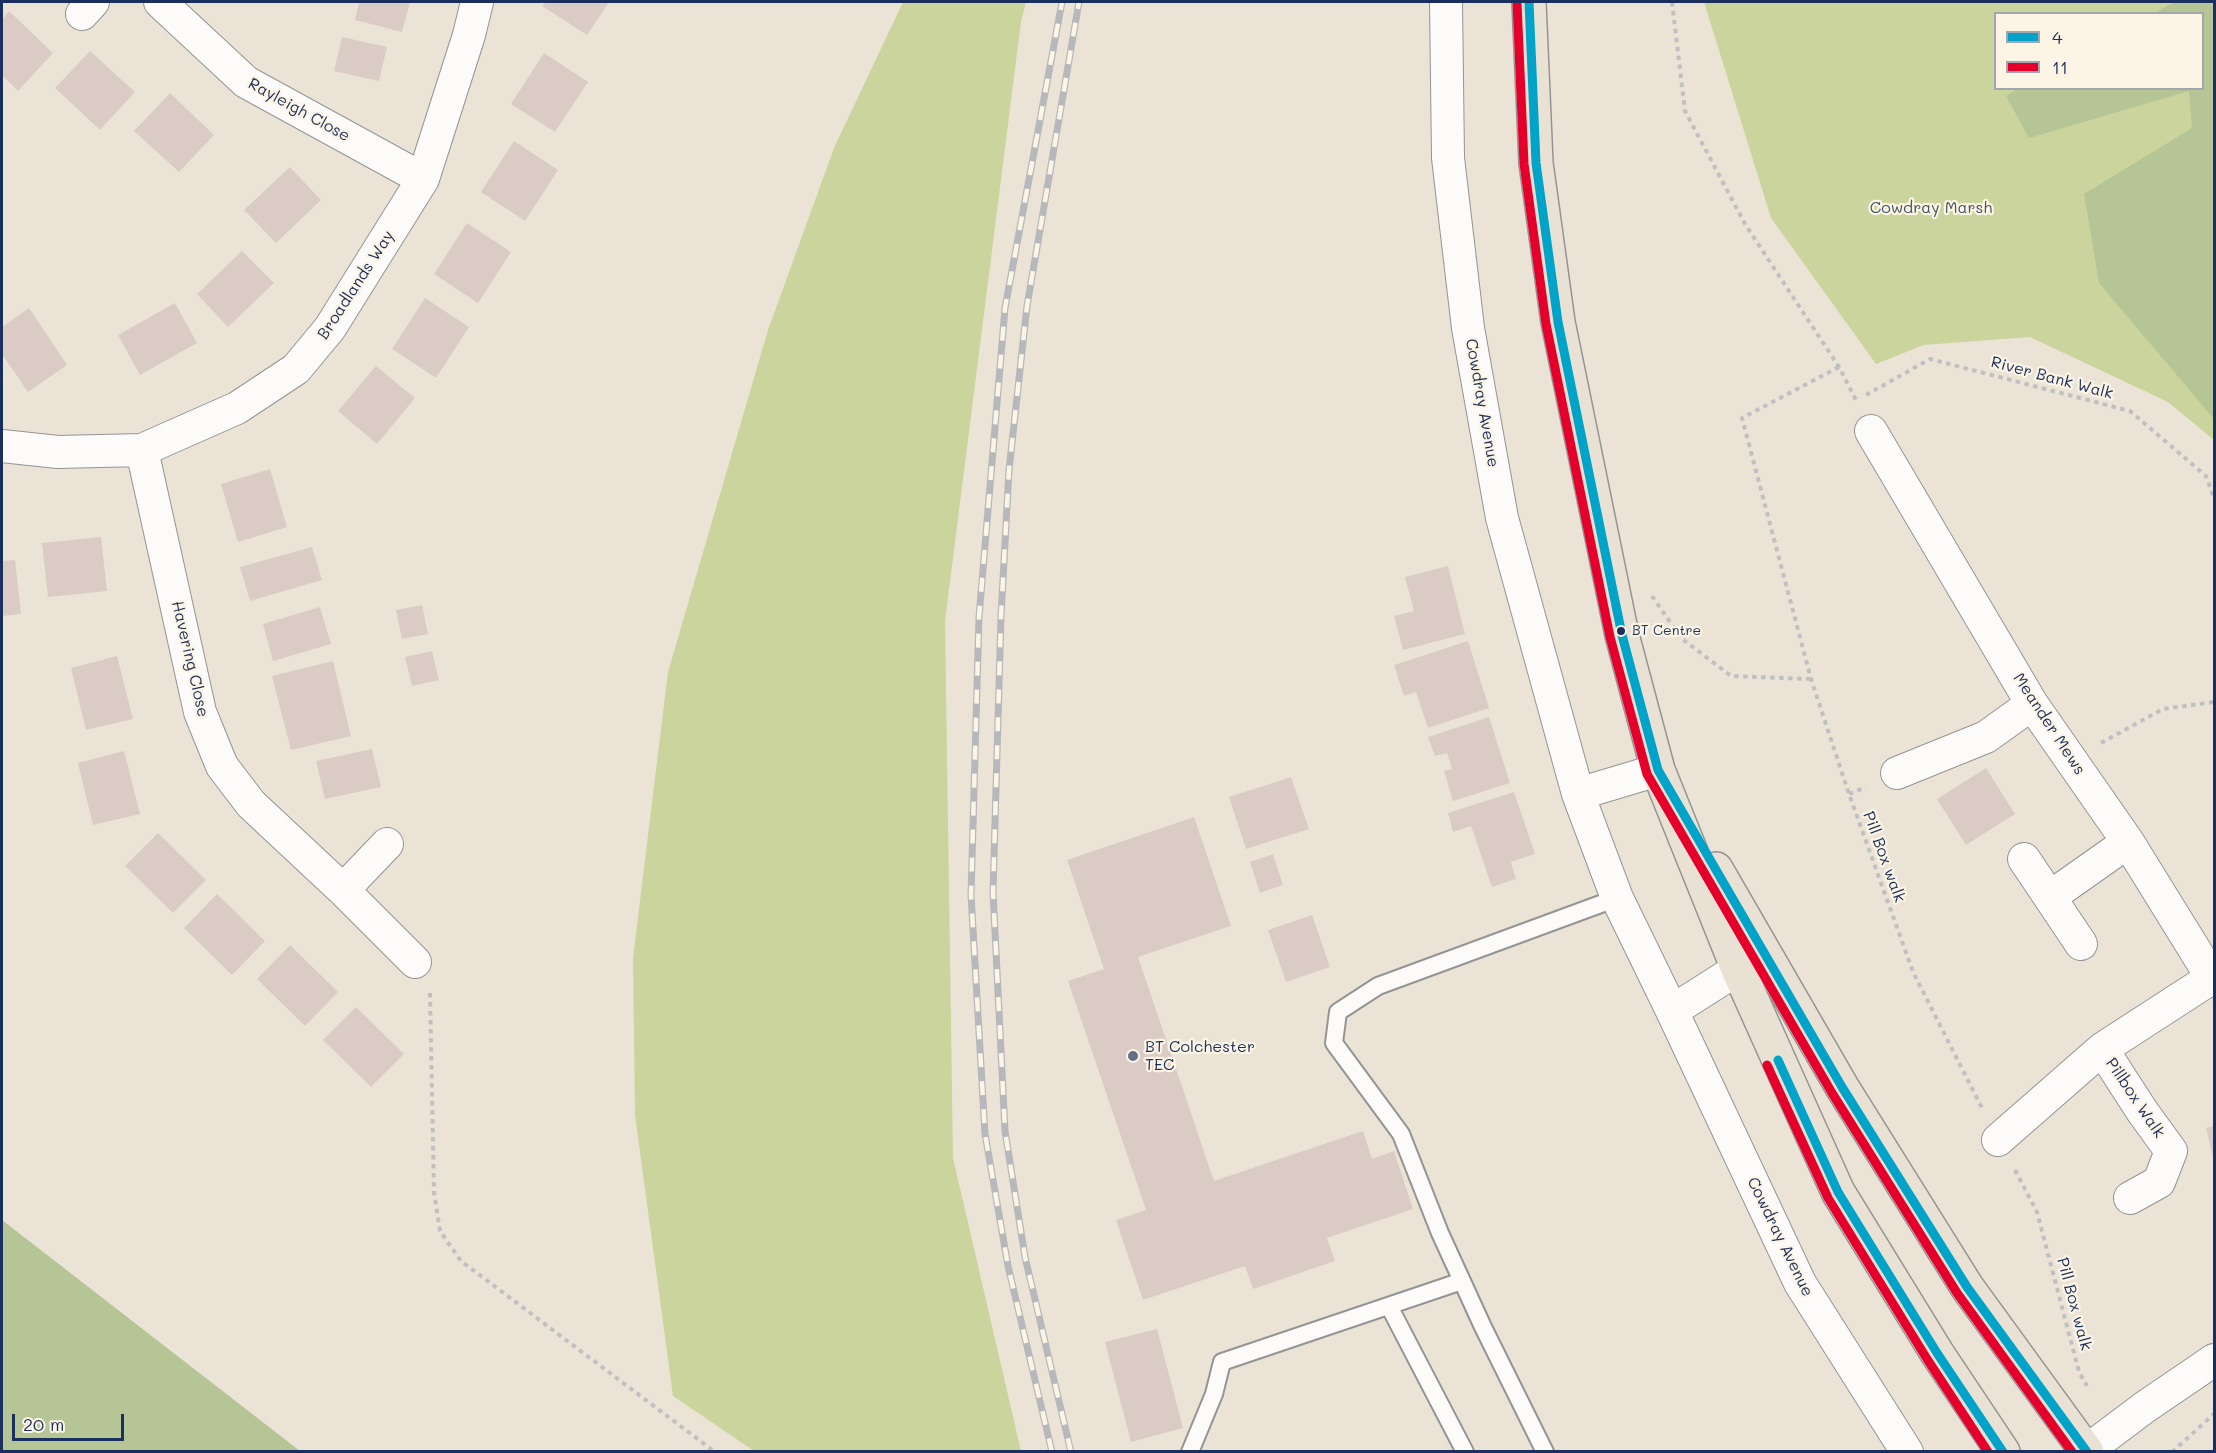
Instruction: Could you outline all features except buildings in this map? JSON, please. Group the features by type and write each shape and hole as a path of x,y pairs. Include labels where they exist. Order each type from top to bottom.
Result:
{"main road":[{"path":"1528,2 1536,164 1558,322 1620,624 1658,770 1738,969 1838,1192 1937,1353 2003,1452"},
{"path":"1658,770 1842,1087 1967,1287 2086,1451"}],"street":[{"name":"Rayleigh Close","path":"160,2 246,82 423,179"},
{"name":"Broadlands Way","path":"2,446 58,453 142,450 237,408 296,369 330,327 423,179 469,35 477,2"},
{"name":"Cowdray Avenue","path":"1446,2 1448,158 1468,328 1503,518 1578,794 1617,898 1800,1283 1907,1452"},
{"name":"Meander Mews","path":"1871,431 2032,704 2128,842 2213,979"},
{"name":"Havering Close","path":"142,450 200,712 222,766 251,804 343,890 415,962"},
{"path":"1897,773 1986,737 2032,704"},
{"path":"1578,794 1658,770"},
{"path":"2050,897 2128,842"},
{"path":"343,890 387,844"},
{"path":"2024,859 2081,944"},
{"path":"1672,1011 1738,969"},
{"name":"Pillbox Walk","path":"1998,1140 2102,1049 2213,979"},
{"name":"Pillbox Walk","path":"2102,1049 2171,1151 2159,1182 2130,1198"},
{"path":"2086,1451 2154,1400 2214,1360"}],"lane":[{"path":"1545,1452 1440,1233 1401,1134 1334,1043 1338,1012 1378,986 1617,898"},
{"path":"1190,1452 1214,1394 1222,1362 1462,1281"},
{"path":"1389,1306 1465,1452"}],"path":[{"path":"1672,2 1684,111 1745,224 1839,367"},
{"name":"River Bank Walk","path":"1839,367 1856,401 1930,359 2130,411 2206,476 2214,498"},
{"name":"Pill Box walk","path":"1839,367 1742,418 1811,679 1849,794 1913,972 2037,1212 2079,1372 2088,1389"},
{"path":"1648,590 1681,638 1731,676 1811,679"},
{"path":"2072,759 2163,709 2214,702"},
{"path":"415,962 429,975 434,1192 440,1231 461,1261 715,1452"},
{"path":"2172,1452 2214,1414"}],"green space":[{"path":"903,2 1026,2 1021,22 945,621 953,1158 1021,1451 754,1451 673,1396 635,1115 633,958 668,672 768,330 834,148"},
{"name":"Cowdray Marsh","path":"1704,2 2214,2 2214,440 2168,402 2030,337 1924,345 1876,364 1771,218"},
{"path":"2175,2 2214,4 2214,419 2099,283 2084,194 2192,128 2189,91 2029,138 2006,96 2016,90 2204,90 2204,12 2156,12"},
{"path":"2,1220 300,1451 2,1451"}],"railway":[{"path":"1052,1452 1008,1266 985,1134 971,895 979,617 1005,308 1062,2"},
{"path":"1071,1452 1025,1257 1005,1131 993,892 1001,616 1009,470 1027,306 1079,2"}],"transit line":[{"name":"4","path":"1529,2 1536,163 1558,322 1622,635 1658,770 1842,1087 1967,1287 2087,1452"},
{"name":"11","path":"1517,3 1524,164 1546,324 1610,637 1647,774 1832,1093 1957,1293 2072,1452"},
{"name":"4","path":"1778,1060 1838,1192 1937,1353 2003,1452"},
{"name":"11","path":"1767,1065 1828,1198 1927,1359 1988,1452"}],"place":[{"name":"BT Centre","path":"1621,631"},
{"name":"BT Colchester TEC","path":"1133,1056"}]}
